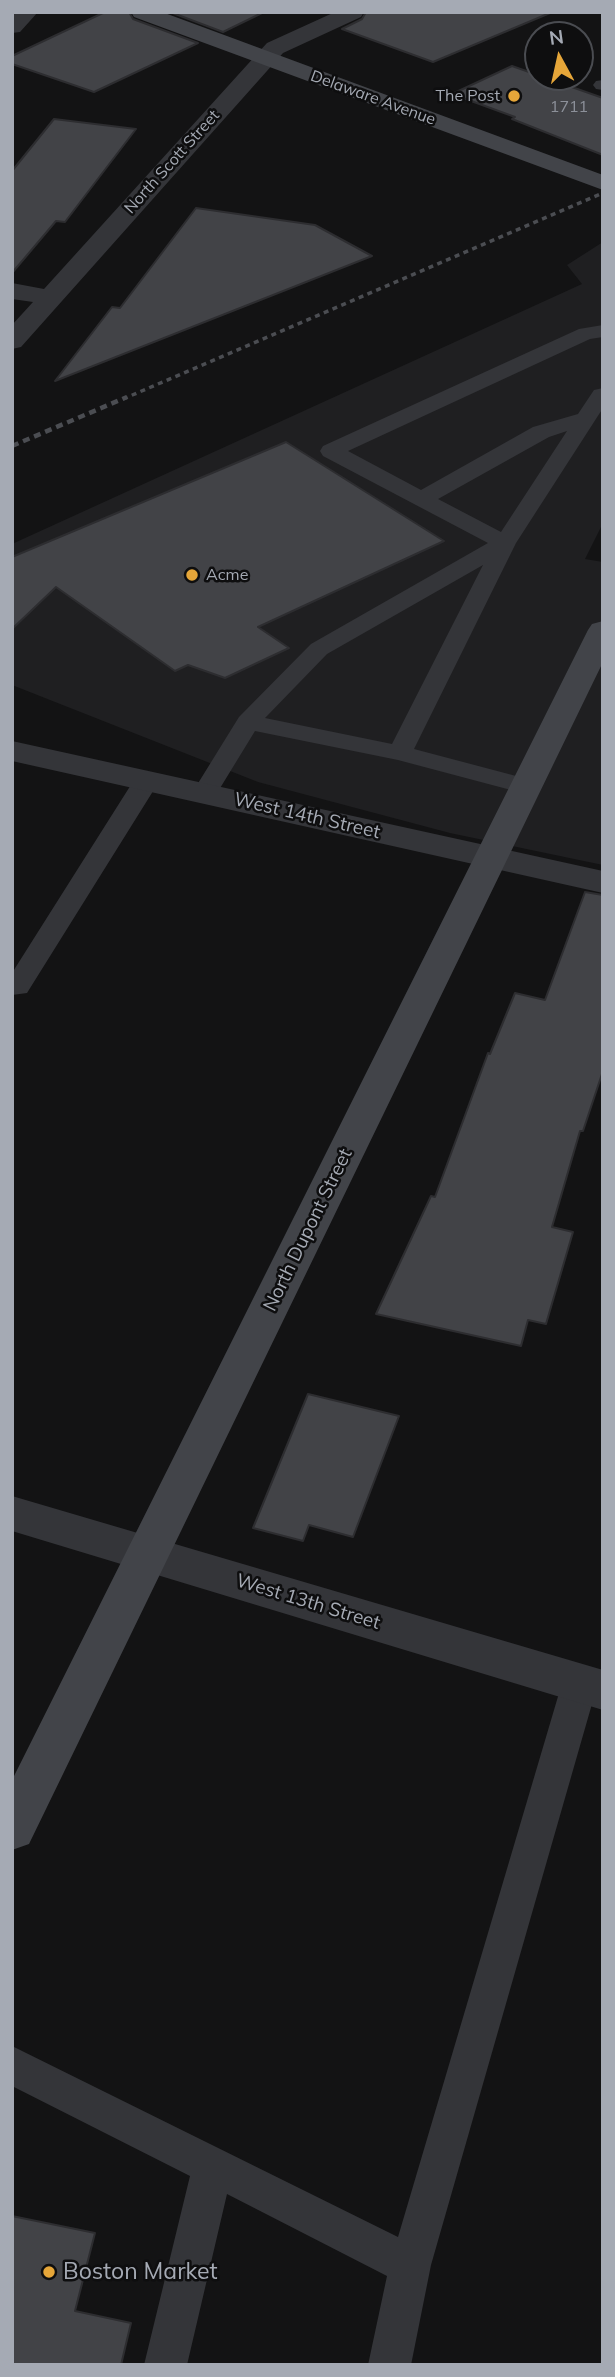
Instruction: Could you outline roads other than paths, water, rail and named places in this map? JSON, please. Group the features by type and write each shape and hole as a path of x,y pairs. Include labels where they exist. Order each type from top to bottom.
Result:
{"street":[{"path":"12,26 27,12"},
{"name":"Delaware Avenue","path":"142,12 603,183"},
{"name":"North Scott Street","path":"12,341 275,48 353,12"},
{"path":"12,291 51,298"},
{"name":"North Dupont Street","path":"12,1829 526,786 594,666 603,631"},
{"name":"West 14th Street","path":"12,751 603,882"},
{"name":"West 13th Street","path":"12,1513 591,1687"}],"lane":[{"path":"505,544 331,451 586,333 603,331"},
{"path":"400,754 505,544 602,393"},
{"path":"421,499 541,432 586,418"},
{"path":"205,793 248,722 318,649 505,544"},
{"path":"248,722 400,754 526,786"},
{"path":"17,987 147,780"},
{"path":"389,2365 410,2265 591,1687"},
{"path":"12,2065 410,2265"},
{"path":"165,2365 213,2165"}],"railway":[{"path":"123,399 603,193"},
{"path":"12,446 127,397"}],"place":[{"name":"The Post","path":"514,96"},
{"name":"Acme","path":"192,575"},
{"name":"Boston Market","path":"49,2272"}]}
